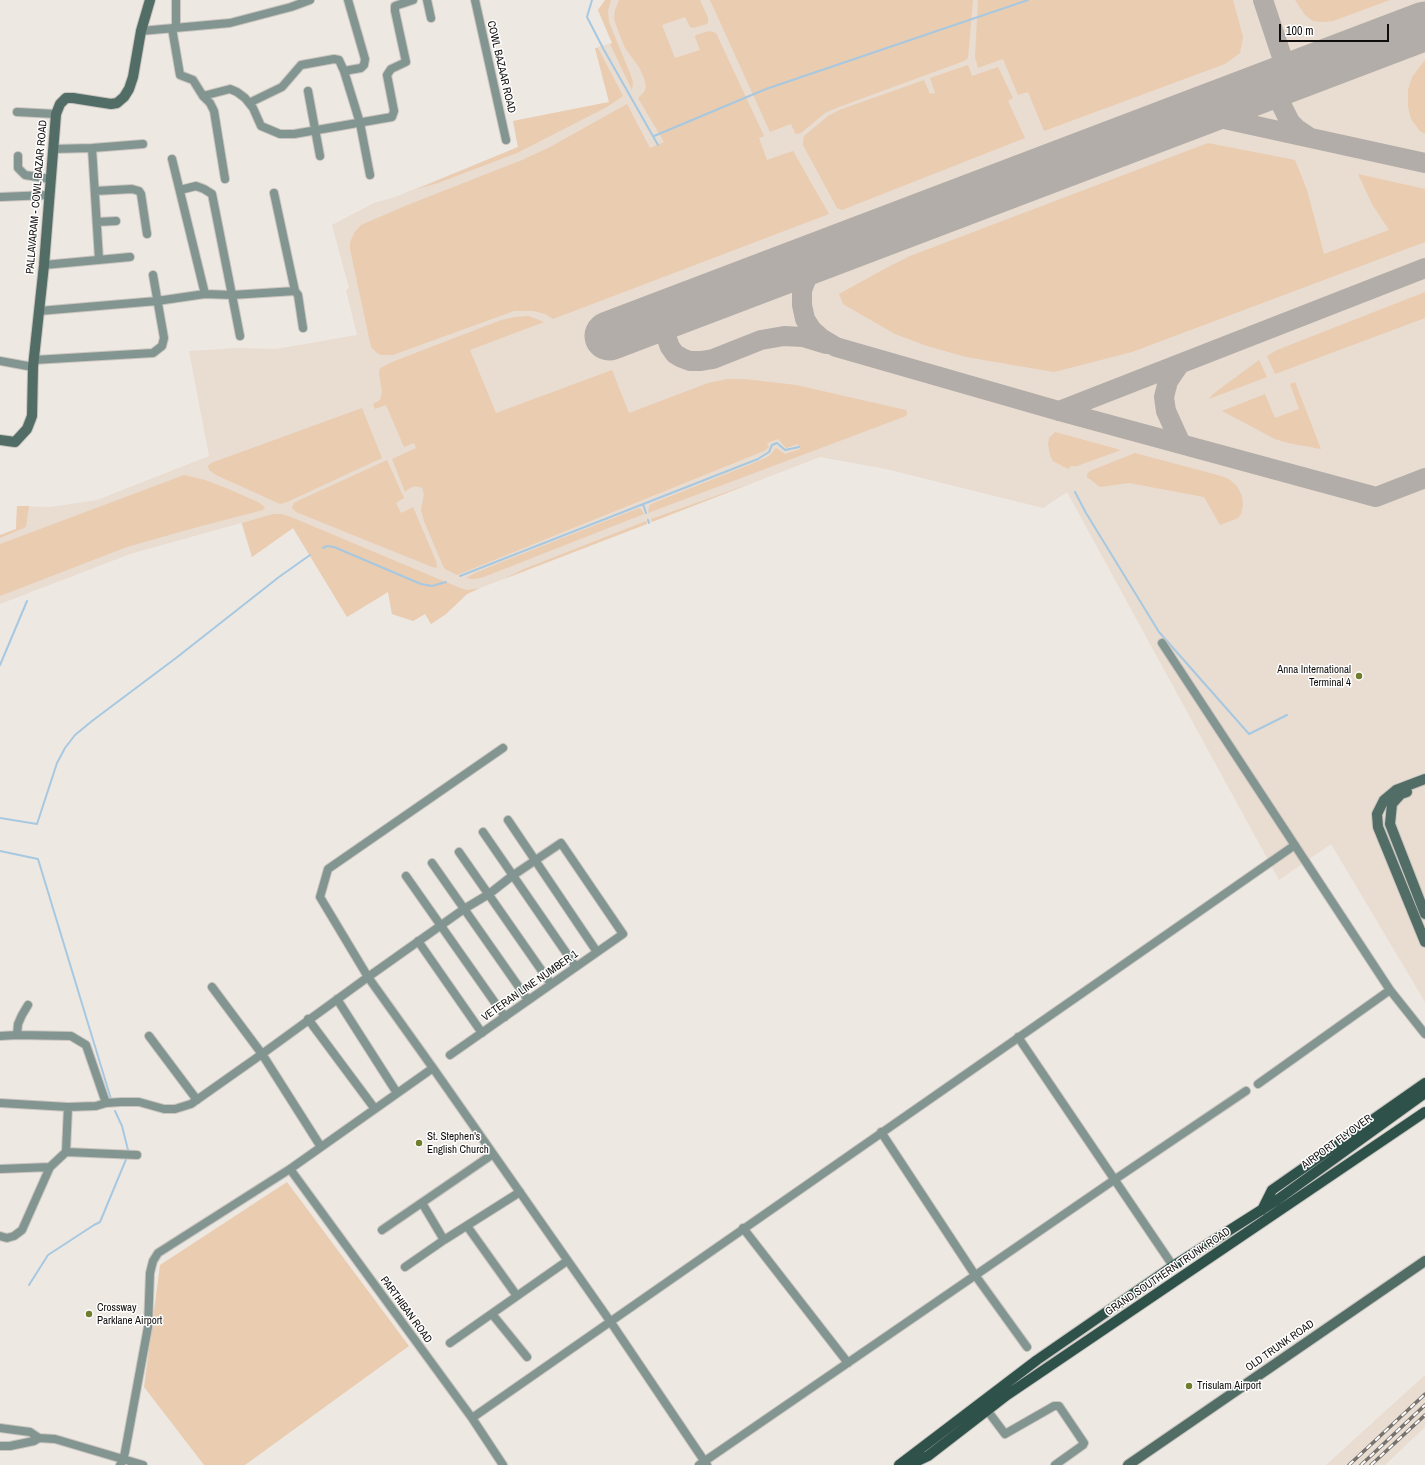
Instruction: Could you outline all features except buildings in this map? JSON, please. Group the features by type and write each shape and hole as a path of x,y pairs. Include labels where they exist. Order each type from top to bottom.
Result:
{"main road":[{"path":"1262,1210 1272,1190 1425,1083"},
{"name":"AIRPORT FLYOVER","path":"1262,1210 1425,1093"},
{"name":"GRAND SOUTHERN TRUNK ROAD","path":"909,1465 928,1456 1014,1391 1425,1112"},
{"name":"GRAND SOUTHERN TRUNK ROAD","path":"898,1465 1037,1360 1173,1266 1262,1210"}],"street":[{"name":"PALLAVARAM - COWL BAZAR ROAD","path":"0,440 15,442 27,429 32,416 34,363 44,265 48,195 56,114 60,104 66,98 111,104 117,103 124,97 129,89 133,77 141,31 150,0"},
{"path":"176,0 174,28 180,75 193,80 214,111 225,179"},
{"path":"141,31 230,23 310,0"},
{"path":"344,71 361,68 365,62 348,0"},
{"path":"203,96 230,89 237,92 253,108 261,126 280,134 315,131 392,117 394,115 394,111 387,75 391,69 406,62 395,6 412,0"},
{"path":"427,0 431,18"},
{"name":"COWL BAZAAR ROAD","path":"475,0 506,140"},
{"path":"249,103 282,87 301,65 334,59 339,60 344,71 360,123 370,175"},
{"path":"308,91 320,156"},
{"path":"17,112 56,114"},
{"path":"53,149 143,144"},
{"path":"92,148 99,259"},
{"path":"18,156 18,168 25,175 50,179"},
{"path":"172,159 205,294"},
{"path":"180,190 196,186 212,194 240,336"},
{"path":"95,191 132,189 139,191 141,194 147,234"},
{"path":"274,194 295,292 298,296 303,328"},
{"path":"0,197 48,195"},
{"path":"97,222 116,221"},
{"path":"44,265 130,257"},
{"path":"0,361 34,363 153,353 162,346 164,338 154,275"},
{"path":"39,311 157,301 205,294 232,295 295,292"},
{"path":"1162,643 1390,990 1425,1034"},
{"path":"503,748 328,869 320,897 368,976 610,1321 703,1464 1114,1180 1246,1091"},
{"path":"1425,779 1396,790 1384,800 1377,814 1378,827 1425,942"},
{"path":"1425,785 1401,794 1392,804 1390,824 1425,914"},
{"path":"508,820 597,952"},
{"path":"483,832 576,967"},
{"name":"VETERAN LINE NUMBER 1","path":"450,1055 623,934 561,843 536,860"},
{"path":"472,1418 1295,845"},
{"path":"459,852 552,984"},
{"path":"0,1103 68,1107 96,1106 106,1103 139,1102 175,1109 190,1104 262,1054 368,976 464,909 489,894 536,860"},
{"path":"432,863 528,1000"},
{"path":"406,876 504,1017"},
{"path":"418,941 482,1033"},
{"path":"212,987 262,1054 321,1147"},
{"path":"1258,1084 1390,990"},
{"path":"337,999 397,1093"},
{"path":"17,1034 20,1019 28,1005"},
{"path":"308,1019 375,1109"},
{"path":"0,1036 17,1034 71,1036 86,1045 106,1103"},
{"path":"149,1036 197,1100"},
{"path":"1018,1037 1173,1266"},
{"path":"122,1463 148,1327 150,1272 153,1261 158,1253 290,1169 433,1068"},
{"path":"0,1236 7,1238 14,1236 22,1230 50,1167 66,1152 68,1107"},
{"path":"881,1132 976,1275 1027,1347"},
{"path":"66,1152 137,1155"},
{"path":"382,1230 493,1154"},
{"path":"0,1169 50,1167"},
{"name":"PARTHIBAN ROAD","path":"290,1169 472,1418 503,1465"},
{"path":"404,1267 520,1192"},
{"path":"422,1203 444,1240"},
{"path":"467,1226 517,1296"},
{"path":"743,1228 848,1363"},
{"path":"450,1343 568,1261"},
{"name":"OLD TRUNK ROAD","path":"1128,1465 1425,1261"},
{"path":"492,1314 527,1358"},
{"path":"987,1410 1005,1434 1054,1406 1059,1406 1084,1443 1055,1465"},
{"path":"0,1428 30,1432 39,1438 55,1439 96,1451 122,1463 143,1465"},
{"path":"0,1446 34,1442 39,1438"},
{"path":"917,1465 928,1456"}],"shaded area":[{"path":"605,0 1425,0 1425,1002 1331,844 1279,880 1067,492 1043,508 886,469 820,457 480,588 467,594 446,614 431,624 425,614 413,621 392,614 388,592 347,617 293,528 252,557 241,523 130,554 0,604 0,535 16,529 17,506 51,507 97,500 209,456 189,351 237,348 276,349 357,335 346,290 349,288 332,225 374,203 395,197 518,147 513,121 609,102 595,48 612,43 598,10"},
{"path":"605,0 611,0 608,11 609,22 631,76 633,82 632,90 610,44 612,43 598,10"},
{"path":"619,0 700,0 708,18 707,24 693,28 690,27 685,17 662,25 675,58 700,50 695,37 696,35 709,31 716,33 764,136 759,138 767,160 793,151 829,214 553,319 545,314 533,311 514,311 393,355 381,355 377,353 371,347 350,249 350,243 354,233 361,225 522,160 550,147 627,104 650,148 664,142 638,98 644,92 646,87 639,67 625,48 614,19 615,10"},
{"path":"710,0 973,0 968,58 964,61 825,113 801,133 795,133 791,124 770,132"},
{"path":"978,0 1233,0 1243,37 1240,53 1225,64 1044,131 1028,92 1018,95 1003,59 978,68 975,57"},
{"path":"1295,0 1390,0 1333,21 1322,22 1313,21 1305,15"},
{"path":"595,48 598,48 623,96 607,107 517,153 438,183 417,189 518,147 513,121 609,102"},
{"path":"1425,60 1425,134 1420,131 1411,119 1408,107 1408,90 1412,77"},
{"path":"968,65 972,76 998,67 1013,98 1008,101 1025,138 842,210 837,208 803,145 804,136 828,116 839,110 924,80 930,94 935,93 930,78"},
{"path":"1208,143 1295,160 1307,190 1324,254 1389,230 1372,204 1358,174 1425,189 1425,242 1132,352 1054,372 966,357 927,346 895,334 843,304 839,294 910,256"},
{"path":"1425,292 1425,318 1275,374 1267,356 1277,350"},
{"path":"529,316 544,322 470,350 496,413 612,370 629,413 708,383 727,379 744,379 796,385 906,410 907,413 906,416 648,513 651,504 761,460 769,456 776,448 785,454 800,449 798,444 786,448 778,439 767,443 769,447 764,451 457,575 445,569 443,566 424,521 421,510 424,494 422,488 415,486 405,492 392,459 416,448 414,443 404,447 386,405 375,409 373,404 380,400 382,392 379,373 380,368 501,320"},
{"path":"1259,360 1267,377 1209,399 1213,394"},
{"path":"1295,382 1321,449 1275,439 1222,411 1265,394 1275,418 1299,409 1290,384"},
{"path":"362,408 382,458 287,502 280,504 216,475 209,470 208,466 211,463"},
{"path":"1055,432 1121,450 1077,466 1071,466 1068,469 1053,461 1050,455 1048,444 1049,438"},
{"path":"1135,453 1229,479 1237,486 1242,496 1243,505 1241,514 1238,518 1220,525 1204,497 1129,483 1100,487 1087,477 1087,474 1090,471"},
{"path":"387,460 404,498 396,503 401,513 413,507 436,561 437,568 296,512 292,508 294,503"},
{"path":"184,475 205,480 226,488 258,502 265,507 263,510 127,547 0,596 0,544"},
{"path":"755,482 693,506 652,522 651,519"},
{"path":"17,506 29,506 26,527 0,538 0,535 16,529"},
{"path":"639,508 644,514 481,578 466,578 499,563"},
{"path":"273,514 282,514 291,517 460,588 468,590 480,588 467,594 446,614 431,624 425,614 413,621 392,614 388,592 347,617 293,528 252,557 242,523"},
{"path":"646,521 647,524 504,579 524,569"},
{"path":"287,1182 409,1346 245,1465 204,1465 144,1387 160,1265"},
{"path":"1425,1375 1425,1427 1385,1465 1326,1465"}],"waterway":[{"path":"592,0 587,17 658,145"},
{"path":"654,136 766,89 1028,0"},
{"path":"460,576 758,459 769,452 772,445 777,443 785,450 799,447"},
{"path":"1075,492 1086,513 1159,632 1249,734 1287,715"},
{"path":"643,504 646,513"},
{"path":"323,548 327,546 334,547 421,584 432,586 446,582"},
{"path":"0,818 37,824 57,763 65,748 75,735 279,577 310,555"},
{"path":"0,665 27,601"},
{"path":"0,851 38,859 111,1099"},
{"path":"115,1111 122,1126 128,1150"},
{"path":"29,1285 48,1255 100,1222 127,1157"}],"taxiway":[{"path":"1263,0 1289,78 1282,86 1282,106 1290,122 1309,137"},
{"path":"1169,123 1198,117 1215,117 1425,163"},
{"path":"827,254 808,275 802,290 802,305 805,319 812,330 821,338 836,347 1059,411 1376,497 1425,478"},
{"path":"1059,411 1425,268"},
{"path":"679,309 669,322 666,330 667,339 675,354 690,361 713,359 761,340 784,336 803,337 826,344"},
{"path":"1179,365 1168,381 1164,397 1166,411 1181,444"}],"runway":[{"path":"609,336 1425,26"}],"railway":[{"path":"1349,1465 1425,1394"},
{"path":"1361,1465 1425,1405"},
{"path":"1371,1465 1425,1415"}],"place":[{"name":"Anna International Terminal 4","path":"1359,676"},
{"name":"St. Stephen's English Church","path":"419,1143"},
{"name":"Crossway Parklane Airport","path":"89,1314"},
{"name":"Trisulam Airport","path":"1189,1386"}]}
